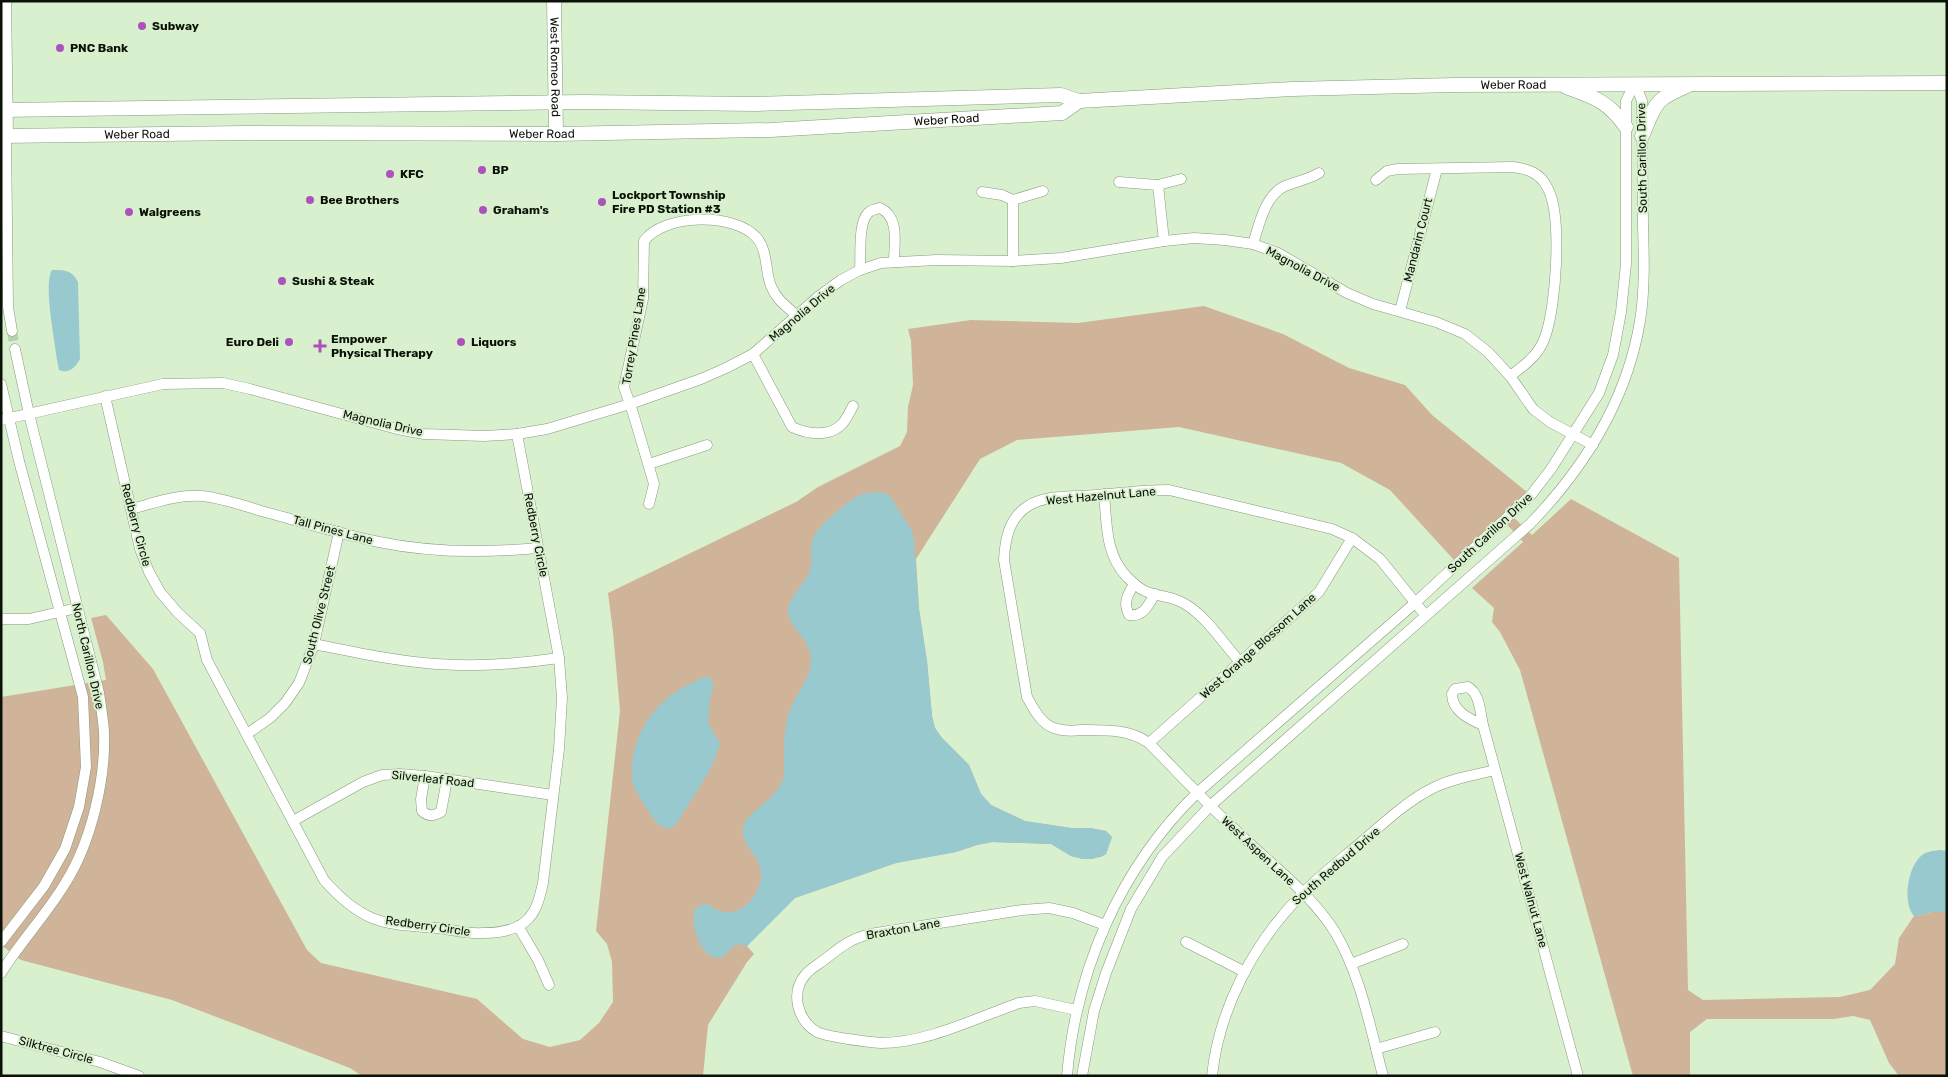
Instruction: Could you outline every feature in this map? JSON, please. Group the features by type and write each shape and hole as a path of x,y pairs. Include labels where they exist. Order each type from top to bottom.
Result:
{"main road":[{"path":"3,136 4,1"},
{"name":"West Romeo Road","path":"554,1 556,134"},
{"name":"Weber Road","path":"3,110 556,102 756,104 1061,96 1079,102 1292,89 1635,83 1947,83"},
{"path":"1642,136 1656,103 1666,94 1694,83"},
{"path":"1559,84 1600,100 1617,114 1626,127"},
{"name":"Weber Road","path":"3,136 245,133 556,134 770,130 1062,113 1079,102"}],"street":[{"name":"South Carillon Drive","path":"1067,1076 1076,1010 1090,962 1105,925 1122,891 1146,852 1173,816 1415,603 1531,495 1551,469 1599,393 1613,355 1621,312 1626,264 1626,101 1635,83"},
{"name":"South Carillon Drive","path":"1082,1076 1092,1021 1106,973 1131,909 1162,857 1210,806 1530,524 1557,496 1608,421 1627,376 1640,320 1644,268 1642,100 1635,83"},
{"path":"3,136 8,306 12,331"},
{"path":"1376,180 1387,171 1398,169 1513,167 1528,169 1539,176 1547,186 1554,201 1555,273 1552,306 1546,337 1532,360 1510,376"},
{"name":"Mandarin Court","path":"1400,311 1436,169"},
{"path":"1253,244 1265,209 1274,195 1284,187 1319,173"},
{"path":"1119,182 1158,185 1181,179"},
{"path":"1158,185 1164,241"},
{"path":"982,192 1002,195 1013,200 1043,191"},
{"path":"1013,200 1013,261"},
{"path":"860,270 862,227 867,214 872,210 880,208 891,216 894,224 894,262"},
{"name":"Torrey Pines Lane","path":"650,504 654,484 624,387 643,299 644,241 648,235 657,229 702,219 735,225 750,232 758,239 764,254 770,284 776,297 796,315"},
{"name":"Magnolia Drive","path":"5,420 163,384 223,383 397,429 424,434 484,436 517,434 556,426 630,404 701,379 752,354 796,315 841,280 860,270 881,263 936,260 1013,261 1061,258 1194,238 1253,244 1278,253 1347,293 1373,304 1436,322 1465,334 1488,352 1510,376 1533,409 1550,422 1593,445"},
{"name":"North Carillon Drive","path":"1,973 14,952 66,882 83,847 95,810 102,770 104,733 99,693 29,414 15,349"},
{"path":"752,354 792,427 812,434 825,433 842,425 853,406"},
{"name":"North Carillon Drive","path":"1,384 5,420 61,612 83,697 86,728 86,767 82,791 65,849 44,886 1,942"},
{"name":"Redberry Circle","path":"105,396 140,549 149,572 160,592 178,613 200,633 207,660 324,880 338,896 374,919 481,934 508,930 518,926 529,919 538,905 543,882 559,749 562,698 559,658 517,434"},
{"path":"649,464 707,445"},
{"name":"West Hazelnut Lane","path":"1197,793 1149,742 1140,737 1126,733 1054,728 1043,722 1033,709 1027,696 1004,560 1008,530 1017,516 1028,506 1046,499 1146,490 1169,490 1332,529 1352,538 1380,559 1426,616"},
{"path":"1104,494 1110,548 1118,565 1134,584 1144,591 1172,597 1186,604 1201,616 1240,662"},
{"name":"Tall Pines Lane","path":"131,509 178,497 202,496 339,532 404,546 444,551 481,552 538,548"},
{"name":"South Olive Street","path":"247,734 270,718 285,703 299,683 314,644 339,532"},
{"name":"West Orange Blossom Lane","path":"1149,742 1319,592 1352,538"},
{"path":"1134,584 1125,599 1125,607 1129,614 1139,615 1145,610 1155,594"},
{"path":"1,619 29,619 77,608"},
{"path":"314,644 436,664 505,664 559,658"},
{"name":"West Walnut Lane","path":"1483,725 1578,1076"},
{"name":"South Redbud Drive","path":"1212,1076 1220,1031 1232,997 1266,937 1302,893 1412,800 1435,787 1459,778 1496,770"},
{"name":"Silverleaf Road","path":"293,821 363,782 382,775 425,776 553,795"},
{"path":"425,776 421,799 422,811 433,816 441,812 447,779"},
{"name":"West Aspen Lane","path":"1197,793 1302,893 1322,914 1335,932 1359,984 1383,1076"},
{"name":"Braxton Lane","path":"1076,1010 1035,1001 1019,1003 922,1038 879,1043 818,1032 806,1023 800,1014 796,994 806,974 852,939 870,934 1022,910 1049,908 1073,913 1105,925"},
{"path":"518,926 538,960 549,985"},
{"path":"1186,942 1245,972"},
{"path":"1351,964 1403,944"},
{"path":"1376,1049 1435,1032"},
{"name":"Silktree Circle","path":"1,1036 100,1062 139,1076"}],"shaded area":[{"path":"1204,306 1283,334 1349,368 1405,385 1432,415 1527,492 1508,512 1532,535 1571,499 1679,558 1688,990 1703,1000 1840,997 1870,990 1895,964 1899,938 1914,916 1931,912 1947,912 1947,1076 1899,1076 1889,1063 1870,1020 1853,1016 1834,1019 1707,1019 1690,1032 1690,1076 1633,1076 1520,670 1500,632 1492,622 1494,608 1472,588 1523,542 1501,518 1454,560 1390,490 1341,463 1179,427 1017,440 980,459 916,559 919,609 935,728 942,738 969,765 981,794 991,805 1025,821 1106,831 1112,837 1106,854 1101,857 1083,859 1071,856 1051,844 992,842 956,852 896,863 795,898 747,946 754,954 747,962 708,1025 703,1076 362,1076 350,1068 172,1000 21,960 1,945 1,697 106,680 91,618 106,615 153,669 307,950 321,963 477,999 523,1039 550,1047 580,1040 599,1023 613,1002 612,962 607,944 596,931 620,711 608,593 796,502 818,487 900,446 907,432 908,407 913,385 911,341 908,329 971,320 1078,323"}],"water":[{"path":"52,270 68,272 78,282 80,359 74,367 66,371 59,370 52,327 49,287"},
{"path":"881,492 889,495 911,529 914,540 919,609 935,728 942,738 969,765 981,794 991,805 1025,821 1106,831 1112,837 1106,854 1093,859 1083,859 1071,856 1051,844 992,842 956,852 896,863 795,898 747,946 736,944 723,957 716,958 709,955 700,943 694,926 694,911 700,905 707,904 720,911 736,911 750,902 755,896 760,881 760,867 747,845 743,828 750,816 781,785 784,776 786,723 792,705 809,672 810,653 805,641 790,619 788,608 792,598 809,573 812,541 817,531 850,501 864,493"},
{"path":"708,676 714,684 710,699 708,723 720,743 707,774 677,823 669,828 664,828 649,813 633,784 632,763 635,748 640,734 657,708 680,689"},
{"path":"1940,850 1947,851 1947,912 1931,912 1914,916 1908,902 1908,885 1913,868 1916,861 1923,854"}],"tunnel":[{"path":"12,331 15,349"}],"place":[{"name":"Subway","path":"142,26"},
{"name":"PNC Bank","path":"60,48"},
{"name":"BP","path":"482,170"},
{"name":"KFC","path":"390,174"},
{"name":"Bee Brothers","path":"310,200"},
{"name":"Lockport Township Fire PD Station #3","path":"602,202"},
{"name":"Graham's","path":"483,210"},
{"name":"Walgreens","path":"129,212"},
{"name":"Sushi & Steak","path":"282,281"},
{"name":"Euro Deli","path":"289,342"},
{"name":"Liquors","path":"461,342"},
{"name":"Empower Physical Therapy","path":"320,346"}]}
